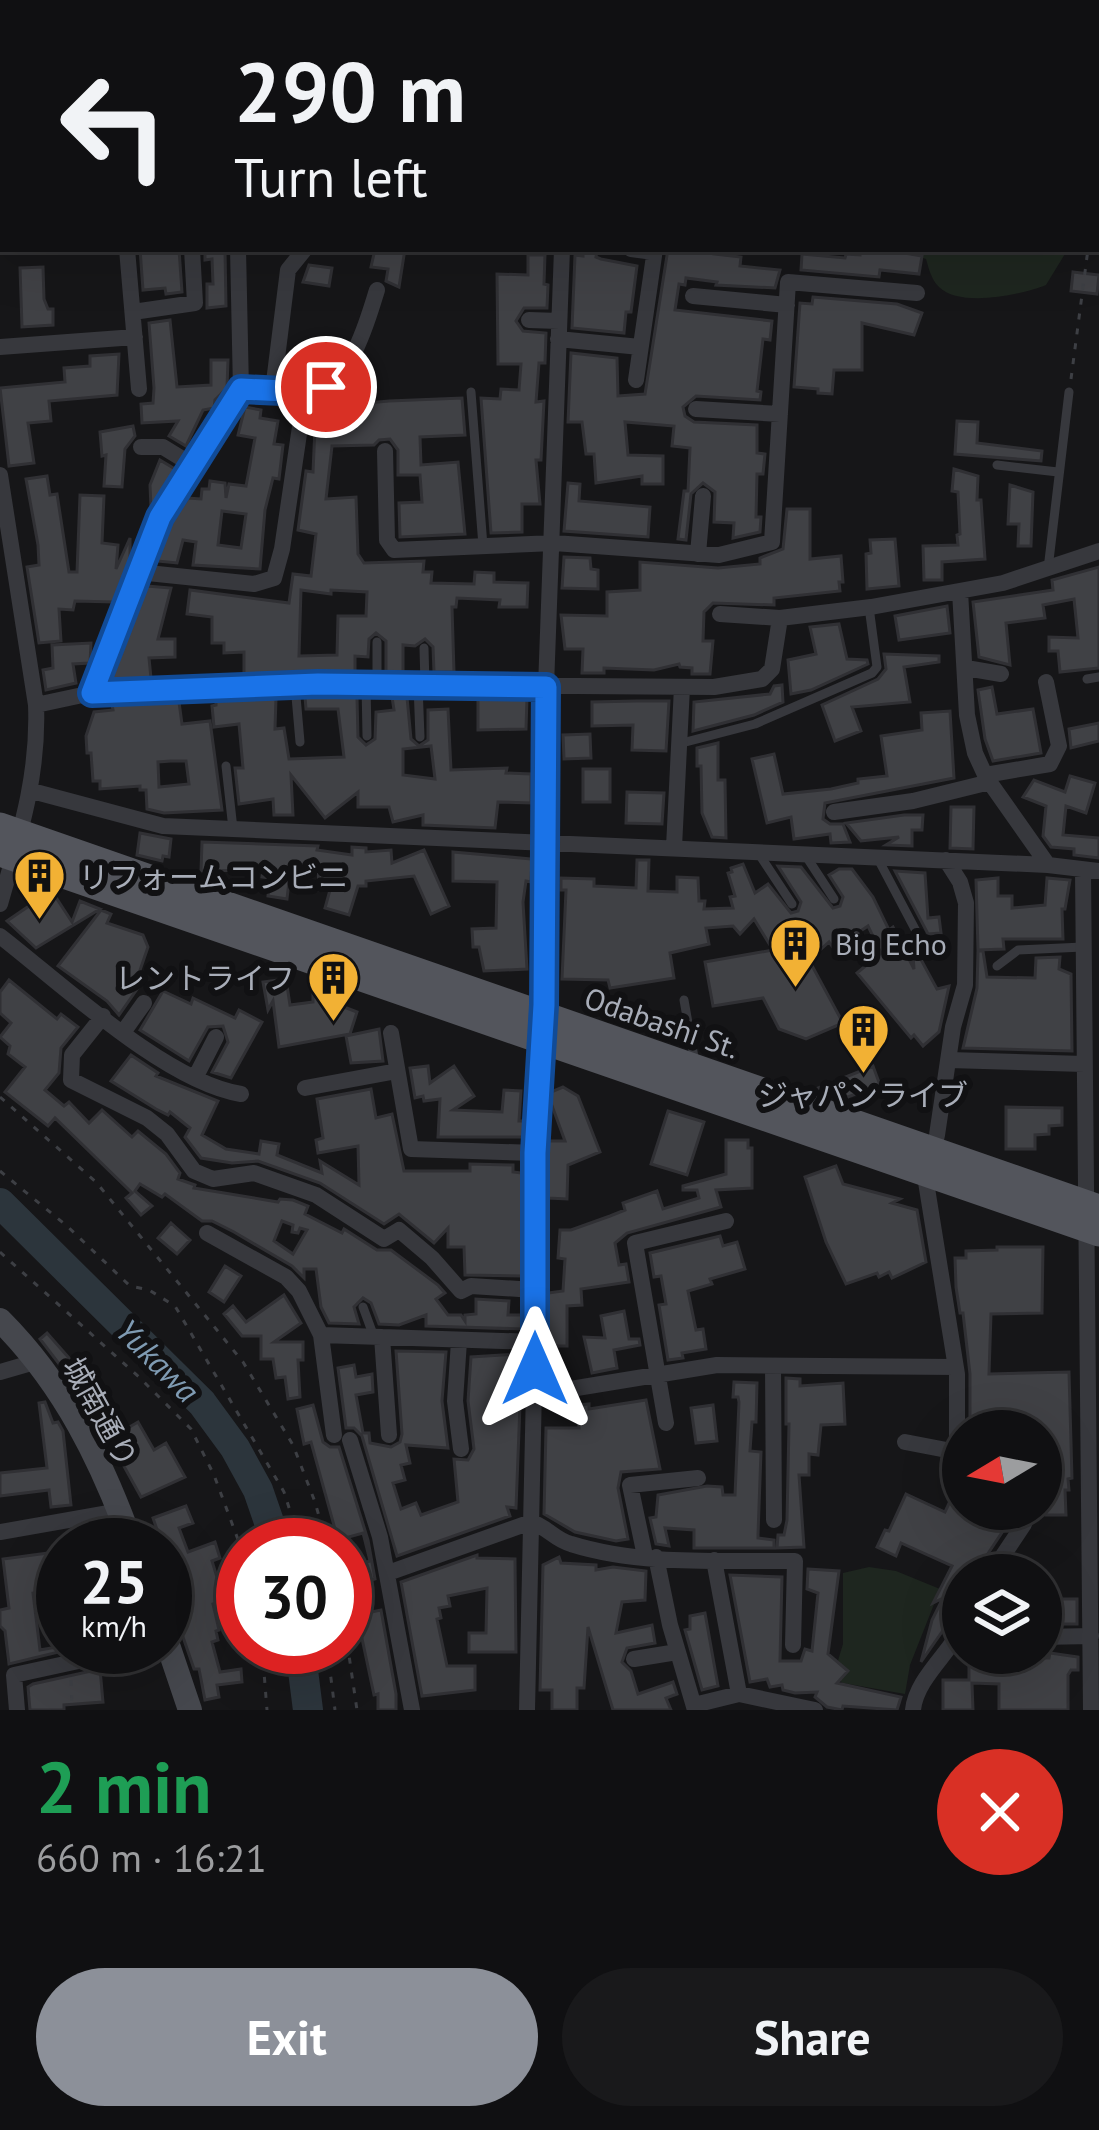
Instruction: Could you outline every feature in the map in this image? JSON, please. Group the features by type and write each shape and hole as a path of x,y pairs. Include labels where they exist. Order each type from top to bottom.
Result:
{"main road":[{"name":"Odabashi St.","path":"9,842 930,1163 1093,1204"},
{"name":"Odabashi St.","path":"542,1029 697,1069 930,1163"}],"street":[{"path":"128,252 139,389"},
{"path":"133,312 196,303 192,252"},
{"path":"92,693 160,517 241,389 238,252"},
{"path":"273,390 288,270 302,252"},
{"path":"527,1710 557,252"},
{"path":"636,380 655,252"},
{"path":"385,451 387,540 394,550 554,543 719,555 772,542 788,282 917,292"},
{"path":"241,389 305,392 326,387 341,374 377,290"},
{"path":"693,296 787,305"},
{"path":"529,320 640,347"},
{"path":"0,347 135,337"},
{"path":"138,572 254,584 274,578 305,392"},
{"path":"696,409 780,414"},
{"path":"141,447 163,447 194,466"},
{"path":"0,475 6,546 36,705 38,743 32,791 9,842 0,904"},
{"path":"698,554 704,496"},
{"path":"720,614 780,618 869,607 960,591 1099,551"},
{"path":"960,591 969,732 987,778 1048,865"},
{"path":"36,705 92,693 296,685 682,688 762,680 772,669 780,618"},
{"path":"966,668 1001,674"},
{"path":"834,812 913,801 1050,764 1059,746 1046,682"},
{"path":"674,847 682,688"},
{"path":"32,791 164,826 804,853 1091,871 1083,947 1093,1204 1091,1710"},
{"path":"946,860 966,903 964,985 930,1163 928,1207 943,1276 958,1410"},
{"path":"0,936 159,1058 219,1090 241,1094"},
{"path":"124,1031 144,1003"},
{"path":"103,1016 72,1055 71,1080 147,1118 194,1171 213,1179 254,1173 316,1195 383,1239 399,1230 433,1258 461,1291 471,1286 534,1290"},
{"path":"391,1034 411,1149 535,1153"},
{"path":"195,1078 216,1037"},
{"path":"950,1060 1089,1060"},
{"path":"305,1088 398,1071"},
{"path":"666,1423 635,1244 726,1221"},
{"path":"207,1233 286,1277 299,1291 321,1335 342,1437 388,1573 412,1710"},
{"name":"城南通り","path":"0,1321 38,1361 91,1445 122,1518"},
{"path":"321,1335 535,1342"},
{"path":"378,1337 389,1435"},
{"path":"459,1341 455,1401 460,1449"},
{"path":"0,1372 38,1361"},
{"path":"534,1395 717,1365 956,1367"},
{"path":"773,1366 774,1520"},
{"path":"905,1442 942,1452"},
{"path":"698,1478 630,1485 694,1708 739,1694 815,1710"},
{"path":"0,1532 120,1511"},
{"path":"388,1573 531,1522 568,1544 651,1557 794,1561 793,1646"},
{"path":"714,1560 739,1694"},
{"path":"1062,1636 1090,1636"},
{"path":"634,1659 677,1652"},
{"path":"914,1710 915,1696 942,1661"},
{"path":"17,1710 14,1675 36,1670"},
{"path":"174,1674 190,1710"}],"lane":[{"path":"471,392 483,546"},
{"path":"1048,569 1069,392"},
{"path":"997,465 1058,472"},
{"path":"678,744 755,724 872,673 877,667 869,607"},
{"path":"368,736 377,643"},
{"path":"420,737 424,648"},
{"path":"296,685 300,742"},
{"path":"226,766 233,829"},
{"path":"758,851 792,904"},
{"path":"804,853 834,899"},
{"path":"876,857 925,948"},
{"path":"997,965 1018,950 1083,947"},
{"path":"684,1000 697,1069"},
{"path":"363,1307 378,1337"}],"path":[{"path":"1069,392 1088,252"},
{"path":"0,1097 96,1182 243,1362 293,1445 320,1518"},
{"path":"0,1171 130,1286 148,1290 175,1306 284,1492 292,1518"},
{"path":"0,1252 191,1429 230,1518"},
{"path":"70,1674 72,1708"},
{"path":"264,1674 267,1710"},
{"path":"330,1674 335,1710"},
{"path":"352,1674 357,1710"}],"shaded area":[{"path":"905,252 1066,252 1046,285 1007,296 975,298 939,287 926,259"},
{"path":"869,1567 896,1571 940,1589 910,1665 905,1694 833,1677 843,1644 843,1573"}],"building":[{"path":"140,252 179,252 182,292 143,290"},
{"path":"205,252 225,252 226,306 207,308 212,259 205,260"},
{"path":"374,252 405,252 399,287 386,281 388,269 371,267"},
{"path":"583,252 597,252 601,259 637,266 624,333 572,328 575,255 583,256"},
{"path":"668,252 714,252 741,257 740,266 780,270 775,288 716,285 686,278 685,285 679,284 675,310 772,321 770,340 763,339 760,400 696,396 683,407 685,416 694,422 757,425 757,453 765,454 763,474 757,474 760,532 733,538 734,523 714,522 715,492 703,483 691,494 686,540 678,539 684,491 688,491 690,448 672,446 674,426 625,422 628,455 663,456 663,484 642,484 642,476 596,483 594,454 586,454 582,422 568,422 571,353 617,358 618,396 645,394"},
{"path":"899,252 922,256 919,274 880,270 879,277 801,270 802,254"},
{"path":"528,255 545,255 544,284 548,285 547,308 524,308 516,321 523,331 546,333 536,402 544,401 541,460 536,460 540,504 522,504 522,532 491,533 481,398 500,399 501,389 519,390 521,364 498,364 497,274 528,275"},
{"path":"309,265 332,268 329,286 303,282"},
{"path":"43,267 44,299 48,309 53,309 53,325 22,327 20,268"},
{"path":"1073,272 1099,275 1097,294 1071,291"},
{"path":"813,297 897,304 922,313 914,335 862,323 862,370 834,370 832,394 818,393 818,389 794,387 800,303 812,304"},
{"path":"170,320 177,387 211,385 211,360 228,360 227,388 214,408 203,410 186,446 169,436 178,421 142,423 141,404 153,403 149,323"},
{"path":"119,354 117,395 49,401 51,421 28,423 34,463 9,466 0,388 65,382 64,368 90,366 90,356"},
{"path":"462,398 465,435 420,437 421,465 458,462 465,534 400,537 399,503 422,502 420,475 398,475 398,450 390,439 374,445 332,446 326,499 356,497 358,554 364,563 424,561 423,572 432,572 431,583 474,584 475,572 494,573 494,582 528,583 527,607 457,598 452,607 454,672 434,672 433,647 425,639 415,646 403,645 403,672 386,672 386,641 376,633 369,639 368,657 355,656 355,672 244,674 244,652 224,653 224,643 212,643 212,617 187,614 190,590 289,603 293,574 311,576 316,534 298,530 306,471 313,472 316,405 346,408","holes":["301,590 331,594 331,590 367,592 366,616 338,616 337,655 299,656"]},
{"path":"245,407 261,410 260,418 278,421 274,444 283,445 279,479 273,478 265,510 260,569 193,565 196,542 183,540 177,563 157,561 171,523 188,498 201,499 210,481 225,483 226,498 229,484 246,486 255,438 238,435","holes":["222,511 246,514 241,548 218,545"]},
{"path":"957,421 978,422 977,443 1042,451 1041,461 955,454"},
{"path":"133,426 135,436 125,449 122,487 104,486 106,455 102,456 100,432"},
{"path":"160,460 175,469 151,508 150,485"},
{"path":"954,469 978,476 985,559 942,562 942,580 924,580 923,546 958,545"},
{"path":"47,476 50,495 57,494 69,572 77,572 80,495 104,496 102,543 118,545 116,569 130,538 130,560 114,602 75,601 73,610 59,609 61,641 39,643 27,567 39,565 38,545 26,479"},
{"path":"568,483 580,484 579,501 650,507 648,537 564,531"},
{"path":"1010,485 1033,492 1031,546 1018,546 1019,524 1008,524"},
{"path":"787,509 810,509 810,559 841,556 840,591 774,598 774,605 713,603 704,612 703,641 713,641 710,674 692,674 692,668 679,664 654,670 604,668 604,673 582,673 583,649 565,649 561,615 607,616 607,592 640,590 640,562 718,568 760,564 760,558 783,549"},
{"path":"895,539 899,586 867,589 870,540"},
{"path":"564,557 590,558 591,569 598,570 598,589 562,588"},
{"path":"1099,567 1099,668 1060,672 1058,651 1049,651 1049,637 1078,638 1074,599 1043,605 1045,618 1006,623 1010,665 979,657 973,602 1053,590 1052,580"},
{"path":"147,586 171,588 158,639 175,639 175,657 149,658 151,678 111,680"},
{"path":"947,606 950,633 899,640 895,616"},
{"path":"839,624 847,659 867,660 868,664 791,694 788,660 816,654 810,627"},
{"path":"91,643 90,663 73,664 76,683 46,690 43,670 53,668 52,645"},
{"path":"884,654 939,656 939,662 904,667 910,702 852,707 861,731 835,741 822,705 878,679 886,669"},
{"path":"782,685 783,702 693,731 694,702 770,694 774,686"},
{"path":"992,687 997,714 1033,709 1041,753 993,761 978,690"},
{"path":"305,697 357,697 358,737 366,745 375,739 376,712 394,710 392,697 407,697 411,739 419,746 428,740 428,710 448,709 451,770 507,768 506,773 531,774 531,803 498,802 495,828 423,825 423,815 393,822 389,807 358,807 358,792 325,818 291,775 293,815 274,815 273,799 239,804 235,768 243,768 239,724 214,727 212,706 216,701 276,698 275,729 284,728 289,759 344,757 338,709 306,709","holes":["431,746 435,779 403,775 403,749"]},
{"path":"478,698 527,698 526,729 478,730"},
{"path":"669,701 666,751 632,750 633,725 592,726 592,702"},
{"path":"179,702 182,724 210,721 222,810 164,813 147,809 146,790 140,786 100,789 100,781 93,781 86,736 94,712 113,710 112,705","holes":["186,761 189,784 159,787 158,762"]},
{"path":"950,711 954,778 825,803 823,819 843,824 850,842 831,843 830,834 794,839 791,817 767,823 752,759 774,754 783,794 887,776 881,736 922,730 921,713"},
{"path":"1099,723 1099,741 1071,748 1069,729"},
{"path":"590,734 591,758 564,759 563,735"},
{"path":"718,743 718,780 725,780 726,838 712,837 702,813 701,766 697,766 697,748"},
{"path":"583,769 610,769 610,802 583,802"},
{"path":"1070,776 1095,783 1086,813 1066,806 1063,835 1099,838 1099,858 1051,847 1043,836 1046,806 1023,797 1034,780 1065,792"},
{"path":"627,792 664,793 662,824 626,823"},
{"path":"951,807 974,807 973,849 950,848"},
{"path":"923,815 922,830 912,830 912,846 886,845 899,837 861,841 846,823"},
{"path":"140,833 171,839 169,857 163,856 162,861 137,855"},
{"path":"202,842 318,846 317,850 352,855 352,847 366,848 366,852 391,850 392,863 424,850 449,906 431,914 414,876 366,881 366,886 358,886 349,915 325,908 330,890 319,890 318,866 291,864 287,899 268,896 270,878 262,877 263,870 201,871"},
{"path":"453,852 532,859 531,882 526,881 523,902 527,969 484,971 479,947 473,947 472,929 496,928 497,882 453,881"},
{"path":"637,860 649,860 648,891 677,892 677,877 698,878 704,909 733,908 730,897 735,896 728,873 743,864 755,893 768,884 791,913 798,911 801,902 778,866 801,867 833,908 840,906 843,897 829,875 852,869 889,930 893,927 914,969 912,943 937,989 949,986 939,1032 923,1046 914,1035 911,1038 857,973 881,953 868,926 834,949 829,942 809,960 843,1023 806,1039 779,1029 763,998 713,1006 705,962 773,950 754,919 740,934 733,926 706,928 709,944 670,953 674,978 610,988 608,980 562,979 566,890 561,890 561,878 636,888"},
{"path":"895,871 925,873 928,918 939,917 941,933 928,934"},
{"path":"998,878 998,896 1012,896 1012,908 1045,905 1047,878 1070,880 1062,909 1063,939 1003,939 1004,949 978,950 976,880"},
{"name":"リフォームコンビニ","path":"48,893 72,922 80,901 100,909 36,948 7,921"},
{"path":"101,910 111,914 107,923 143,935 148,947 137,979 142,982 119,1015 58,966"},
{"path":"978,951 983,951 987,977 1035,978 1036,958 1060,957 1059,969 1071,974 1072,1051 963,1048 977,988"},
{"path":"286,979 290,1005 313,1002 313,995 357,1012 350,1034 279,1047 273,1001 268,1010 263,982"},
{"path":"9,980 57,1019 61,1014 78,1027 61,1048 59,1073 45,1090 64,1106 69,1102 89,1123 102,1110 132,1137 138,1131 166,1154 180,1173 178,1179 194,1188 278,1202 293,1200 308,1206 305,1214 342,1233 344,1229 377,1250 391,1250 438,1285 445,1293 436,1299 448,1315 461,1315 465,1321 465,1315 476,1314 476,1299 509,1301 508,1315 522,1315 522,1329 426,1326 426,1315 399,1325 379,1324 371,1303 363,1298 354,1307 359,1324 329,1323 321,1307 316,1269 304,1269 304,1278 234,1232 202,1221 165,1194 162,1197 140,1184 135,1191 152,1206 141,1215 126,1198 132,1193 55,1118 48,1126 5,1092 25,1067 8,1054 10,1046 0,1037 11,1023 0,1013 0,992","holes":["282,1221 293,1225 292,1232 307,1230 293,1254 274,1241"]},
{"path":"163,991 191,1004 193,998 235,1018 239,1010 262,1022 231,1078 212,1072 228,1042 223,1026 208,1027 189,1061 140,1030"},
{"path":"379,1029 383,1061 351,1063 346,1036"},
{"path":"131,1055 156,1076 218,1101 202,1135 226,1149 259,1154 261,1141 279,1144 277,1155 322,1173 320,1161 359,1185 358,1146 318,1153 316,1140 323,1138 317,1099 371,1089 376,1118 392,1114 404,1171 470,1171 470,1164 513,1165 513,1172 522,1173 522,1276 465,1275 464,1247 448,1247 448,1228 434,1243 399,1214 384,1224 320,1183 258,1161 201,1158 185,1137 190,1128 111,1081"},
{"path":"428,1066 430,1083 454,1066 474,1096 453,1110 502,1112 504,1090 521,1091 523,1137 438,1137 440,1099 415,1098 410,1068"},
{"name":"ジャパンライブ","path":"873,1066 880,1085 848,1097 818,1088"},
{"path":"563,1087 578,1096 600,1152 568,1165 567,1199 548,1198 548,1141 565,1141 551,1092"},
{"path":"1006,1107 1062,1108 1062,1125 1049,1126 1049,1134 1035,1135 1035,1149 1006,1149"},
{"path":"668,1111 704,1122 687,1175 651,1164"},
{"path":"726,1140 748,1140 752,1188 716,1190 721,1207 627,1233 615,1243 619,1265 626,1264 629,1282 581,1289 582,1305 567,1306 567,1346 548,1346 548,1293 563,1291 560,1230 625,1210 623,1203 657,1191 663,1209 699,1198 697,1190 683,1190 683,1186 726,1174"},
{"path":"836,1166 843,1184 900,1199 892,1203 917,1210 926,1262 892,1278 889,1272 879,1277 877,1273 846,1284 826,1242 805,1177"},
{"path":"171,1223 190,1240 177,1254 158,1238"},
{"path":"720,1236 723,1246 737,1242 745,1269 688,1291 696,1330 703,1329 706,1349 668,1360 659,1305 666,1304 661,1276 654,1277 650,1253"},
{"path":"1043,1247 1042,1313 991,1314 989,1374 1069,1372 1072,1478 1065,1490 1066,1515 1062,1515 1062,1410 970,1410 955,1258 966,1258 966,1251"},
{"path":"225,1266 241,1276 224,1302 209,1292"},
{"path":"284,1295 301,1323 274,1342 303,1342 303,1360 298,1360 300,1397 288,1399 285,1377 276,1378 273,1359 261,1359 261,1336 242,1336 224,1314 233,1306 246,1322"},
{"path":"624,1311 629,1339 639,1339 640,1345 614,1350 617,1368 592,1373 584,1337 605,1338 601,1316"},
{"path":"47,1333 77,1367 80,1364 126,1429 138,1422 154,1450 166,1443 185,1477 141,1497 89,1403 40,1339"},
{"path":"396,1351 446,1352 442,1401 448,1448 406,1445 410,1463 401,1465 405,1480 393,1483 401,1509 416,1503 421,1515 458,1502 454,1459 468,1460 474,1449 468,1401 471,1357 519,1354 516,1380 521,1379 516,1508 507,1507 510,1516 397,1556 362,1436 346,1428 338,1368 354,1365 356,1377 372,1374 373,1392 356,1395 363,1433 369,1433 370,1443 391,1447 400,1442 402,1434"},
{"path":"786,1378 800,1379 800,1386 843,1383 845,1424 821,1425 818,1455 809,1454 809,1475 799,1475 804,1547 777,1548 787,1520"},
{"path":"734,1382 757,1383 750,1451 761,1452 758,1538 774,1540 774,1548 694,1548 694,1530 665,1528 669,1546 656,1544 650,1518 656,1517 658,1495 707,1486 722,1487 723,1495 735,1495 739,1402 733,1397"},
{"path":"646,1400 660,1469 621,1472 618,1488 628,1539 575,1532 544,1514 546,1428 579,1428 577,1405 589,1404 589,1409"},
{"path":"45,1402 53,1423 58,1422 63,1431 71,1505 51,1507 49,1490 0,1496 0,1473 47,1468 39,1403"},
{"path":"313,1405 323,1442 339,1447 361,1518 332,1518 311,1442 304,1444 297,1409"},
{"path":"713,1405 717,1441 696,1443 691,1408"},
{"path":"906,1494 942,1511 942,1530 1004,1530 988,1554 942,1554 942,1561 901,1543 896,1556 877,1547 885,1530 889,1531"},
{"path":"186,1506 191,1518 153,1518"},
{"path":"215,1542 216,1641 212,1642 216,1674 241,1674 242,1682 217,1685 219,1697 205,1700 199,1669 194,1669 192,1551"},
{"path":"36,1555 36,1658 9,1664 5,1631 0,1626 0,1610 9,1608 3,1559"},
{"path":"477,1555 515,1559 516,1652 469,1652 469,1633 486,1633 487,1588 448,1596 450,1606 439,1608 441,1618 437,1619 447,1666 475,1666 475,1690 422,1696 401,1582"},
{"path":"559,1557 561,1563 596,1565 596,1570 646,1571 645,1600 622,1602 616,1633 652,1625 655,1643 627,1648 622,1662 631,1671 638,1694 673,1682 677,1694 666,1698 671,1710 613,1710 588,1627 584,1688 577,1688 577,1710 552,1710 552,1690 540,1690 543,1565"},
{"path":"808,1569 839,1571 828,1654 848,1671 837,1683 901,1697 897,1710 843,1706 842,1710 827,1707 815,1697 817,1692 770,1687 767,1679 750,1682 730,1575 782,1577 780,1661 801,1661 805,1649 812,1651 818,1593 807,1589"},
{"path":"1062,1599 1077,1599 1077,1624 1062,1624"},
{"path":"942,1600 942,1632 921,1662"},
{"path":"381,1610 396,1710 378,1710 378,1694 374,1695 370,1674 372,1612"},
{"path":"705,1613 718,1686 702,1690 685,1630 690,1629 690,1616"},
{"path":"1062,1655 1078,1657 1078,1670 1068,1675 1068,1710 999,1710 999,1684 972,1683 973,1710 943,1710 943,1680 969,1680 969,1674 1062,1674"},
{"path":"100,1674 103,1702 64,1705 64,1710 30,1710 28,1687"}],"waterway":[{"name":"Yukawa","path":"0,1203 202,1403 235,1448 268,1518"},
{"name":"Yukawa","path":"303,1674 308,1710"}],"place":[{"name":"リフォームコンビニ","path":"40,922"},
{"name":"Big Echo","path":"796,989"},
{"name":"レントライフ","path":"334,1023"},
{"name":"ジャパンライブ","path":"863,1075"}],"route":[{"path":"326,387 305,392 241,389 160,517 92,693 318,684 546,687 535,1369"}]}
